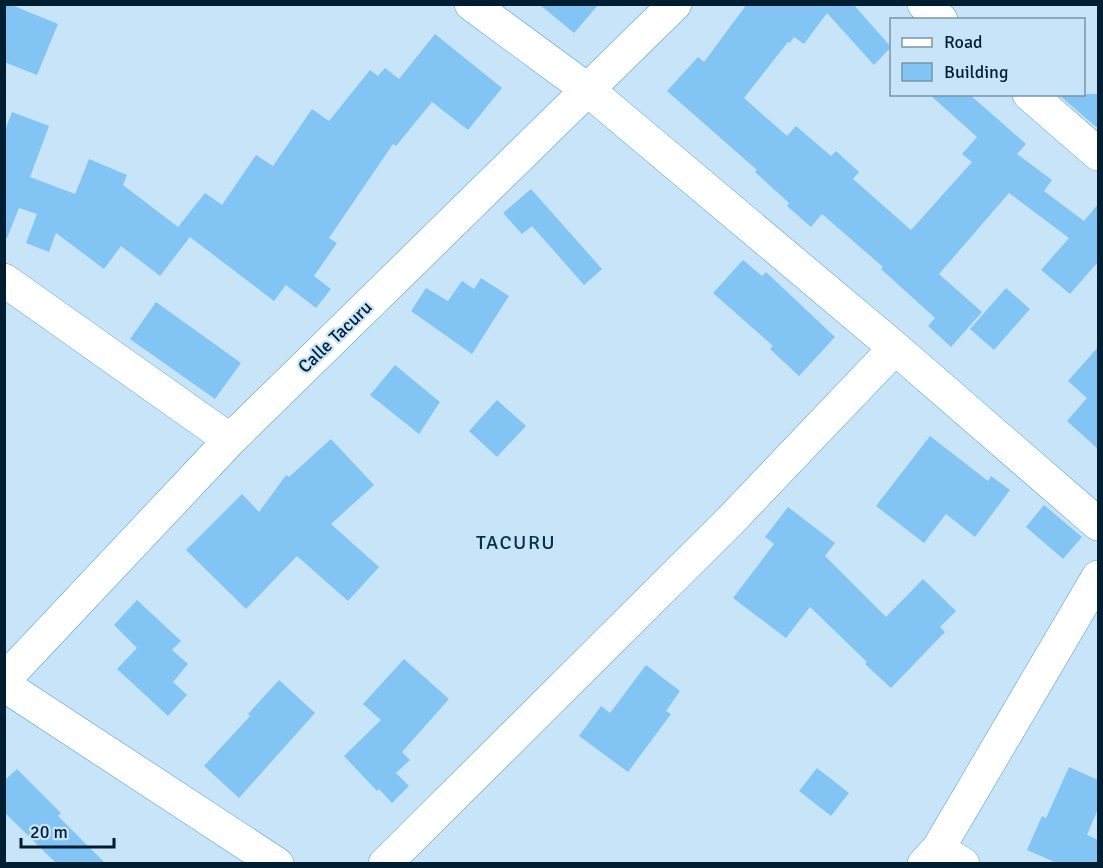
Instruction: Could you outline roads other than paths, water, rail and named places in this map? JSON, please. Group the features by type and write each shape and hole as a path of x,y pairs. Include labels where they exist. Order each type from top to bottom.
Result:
{"street":[{"path":"471,4 588,90 895,348 1098,524"},
{"name":"Calle Tacuru","path":"4,680 230,440 675,4"},
{"path":"924,4 939,18"},
{"path":"1031,96 1098,154"},
{"path":"4,280 230,440"},
{"path":"385,864 729,522 895,348"},
{"path":"942,859 1098,578"},
{"path":"4,685 277,864"}],"district":[{"name":"TACURU","path":"516,542"}]}
